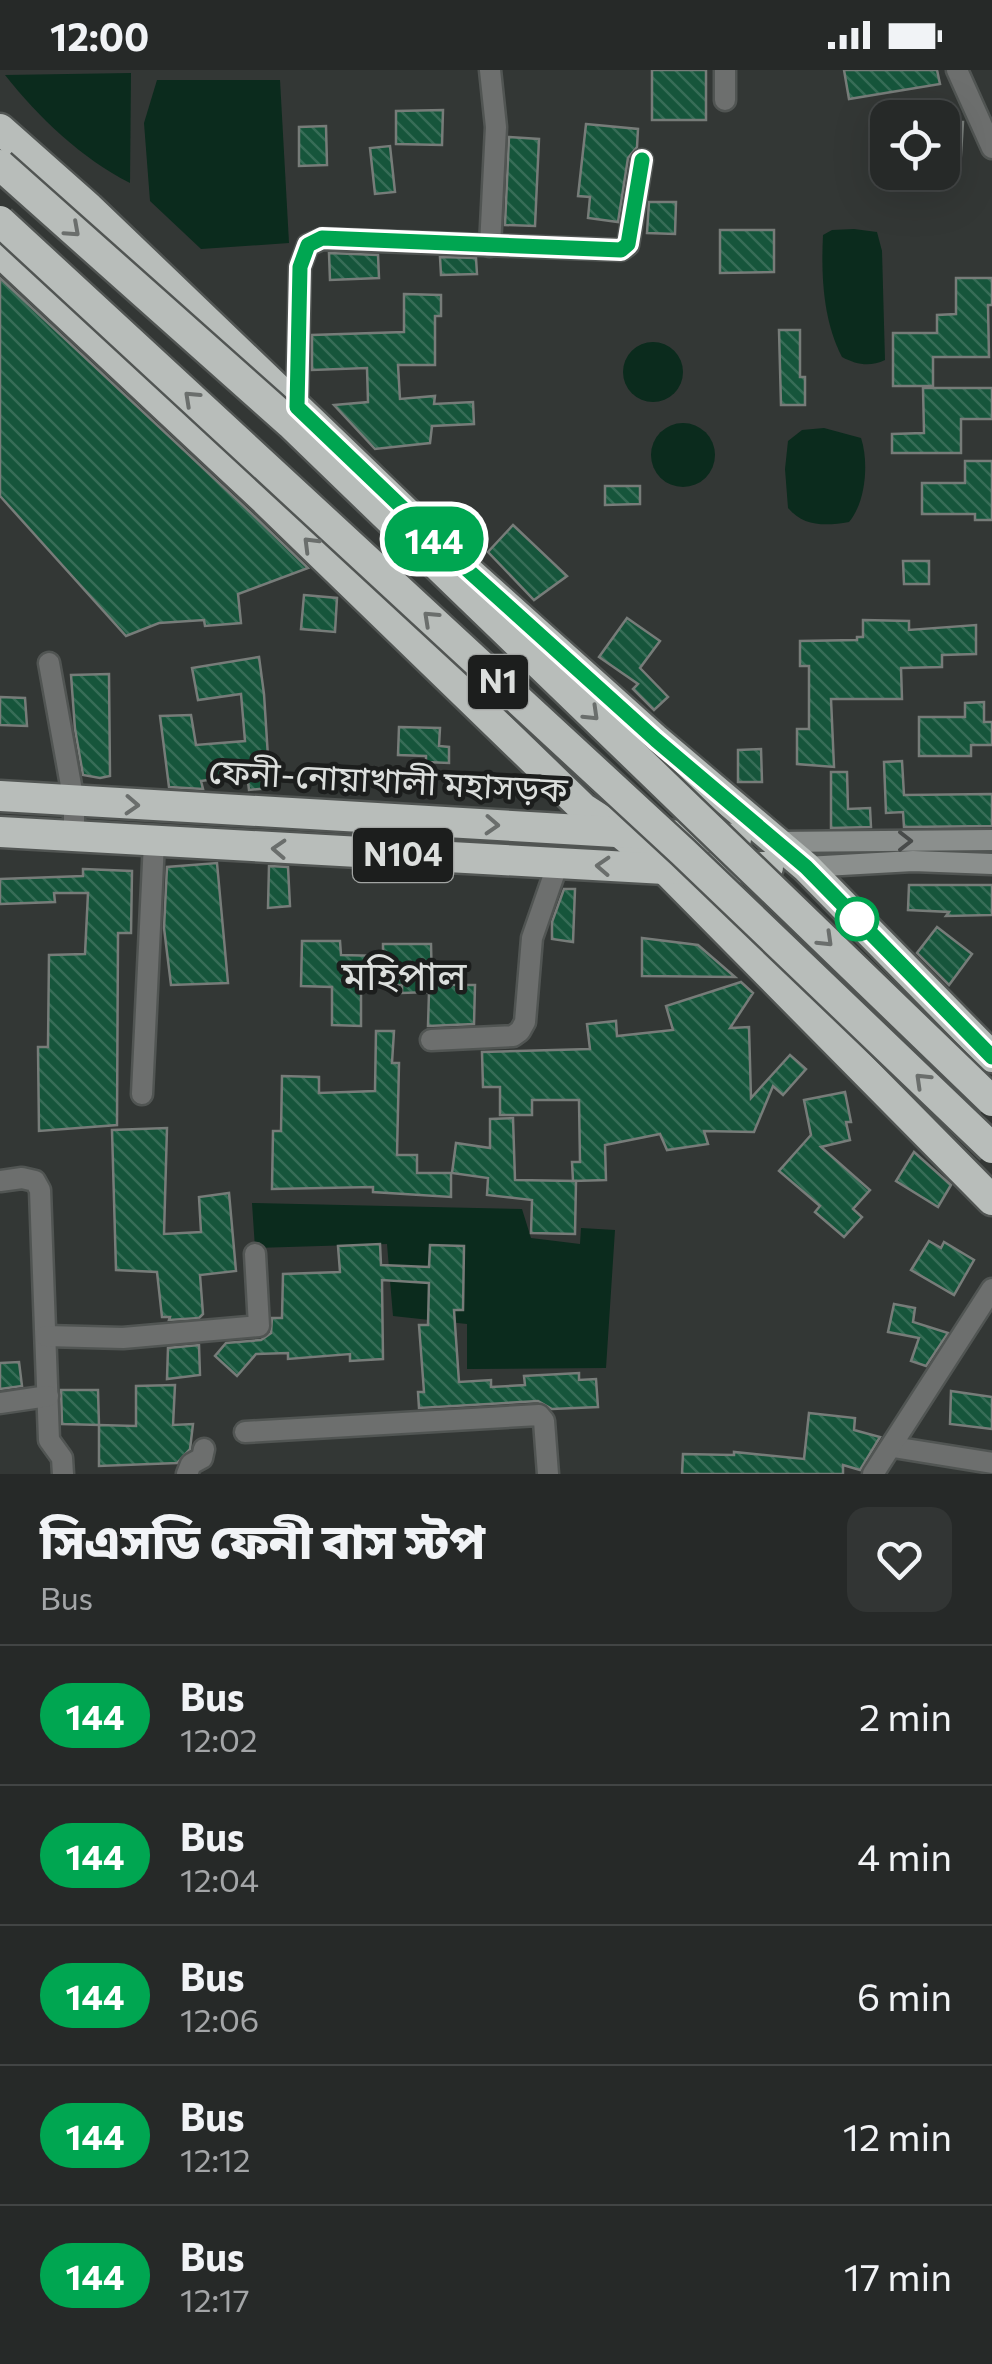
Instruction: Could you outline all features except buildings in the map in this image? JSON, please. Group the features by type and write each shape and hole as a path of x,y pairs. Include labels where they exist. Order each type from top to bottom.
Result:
{"highway":[{"path":"0,129 89,208 461,564 772,842 806,867 992,1057"},
{"name":"N1","path":"0,165 291,424 992,1100"},
{"name":"N1","path":"0,221 683,852 992,1148"},
{"path":"0,252 262,497 584,808 665,869 992,1200"},
{"name":"ফেনী-নোয়াখালী মহাসড়ক","path":"0,796 772,842"},
{"name":"ফেনী-নোয়াখালী মহাসড়ক","path":"0,832 665,869 806,867"}],"main road":[{"name":"N104","path":"772,842 992,840"},
{"name":"N104","path":"806,867 912,861 992,864"}],"street":[{"path":"490,70 496,127 490,246"},
{"path":"725,70 725,100"},
{"path":"957,70 992,148"},
{"path":"297,407 300,267 308,245 322,238 621,250 628,244 642,160"},
{"path":"49,663 74,802 74,838"},
{"path":"142,1094 154,842"},
{"path":"432,1040 513,1036 520,1032 525,1022 532,938 558,863"},
{"path":"0,1180 35,1181 40,1190 50,1440 62,1458 64,1474"},
{"path":"46,1336 123,1338 258,1326 254,1254"},
{"path":"873,1474 992,1290"},
{"path":"0,1403 48,1396"},
{"path":"245,1432 528,1413 544,1420 548,1474"},
{"path":"892,1447 992,1463"},
{"path":"187,1474 191,1464 202,1458 204,1448"}],"shaded area":[{"path":"131,73 130,183 62,136 5,75"},
{"path":"157,80 280,80 289,243 201,249 150,201 144,123"},
{"path":"832,230 877,232 882,251 885,360 874,364 842,357 825,298 823,235"},
{"path":"653,342 674,351 683,372 674,393 653,402 632,393 623,372 632,351"},
{"path":"683,423 705,433 715,455 705,477 683,487 661,477 651,455 661,433"},
{"path":"824,428 861,438 864,482 859,504 849,522 816,524 801,519 788,508 788,441 802,430"},
{"path":"252,1203 522,1209 531,1238 580,1244 581,1228 615,1230 606,1368 467,1369 467,1324 393,1316 387,1244 255,1248"}],"bus line":[{"name":"144","path":"642,160 628,244 621,250 322,238 308,245 300,267 297,407 461,564 772,842 806,867 992,1057"}],"district":[{"name":"মহিপাল","path":"404,976"}]}
